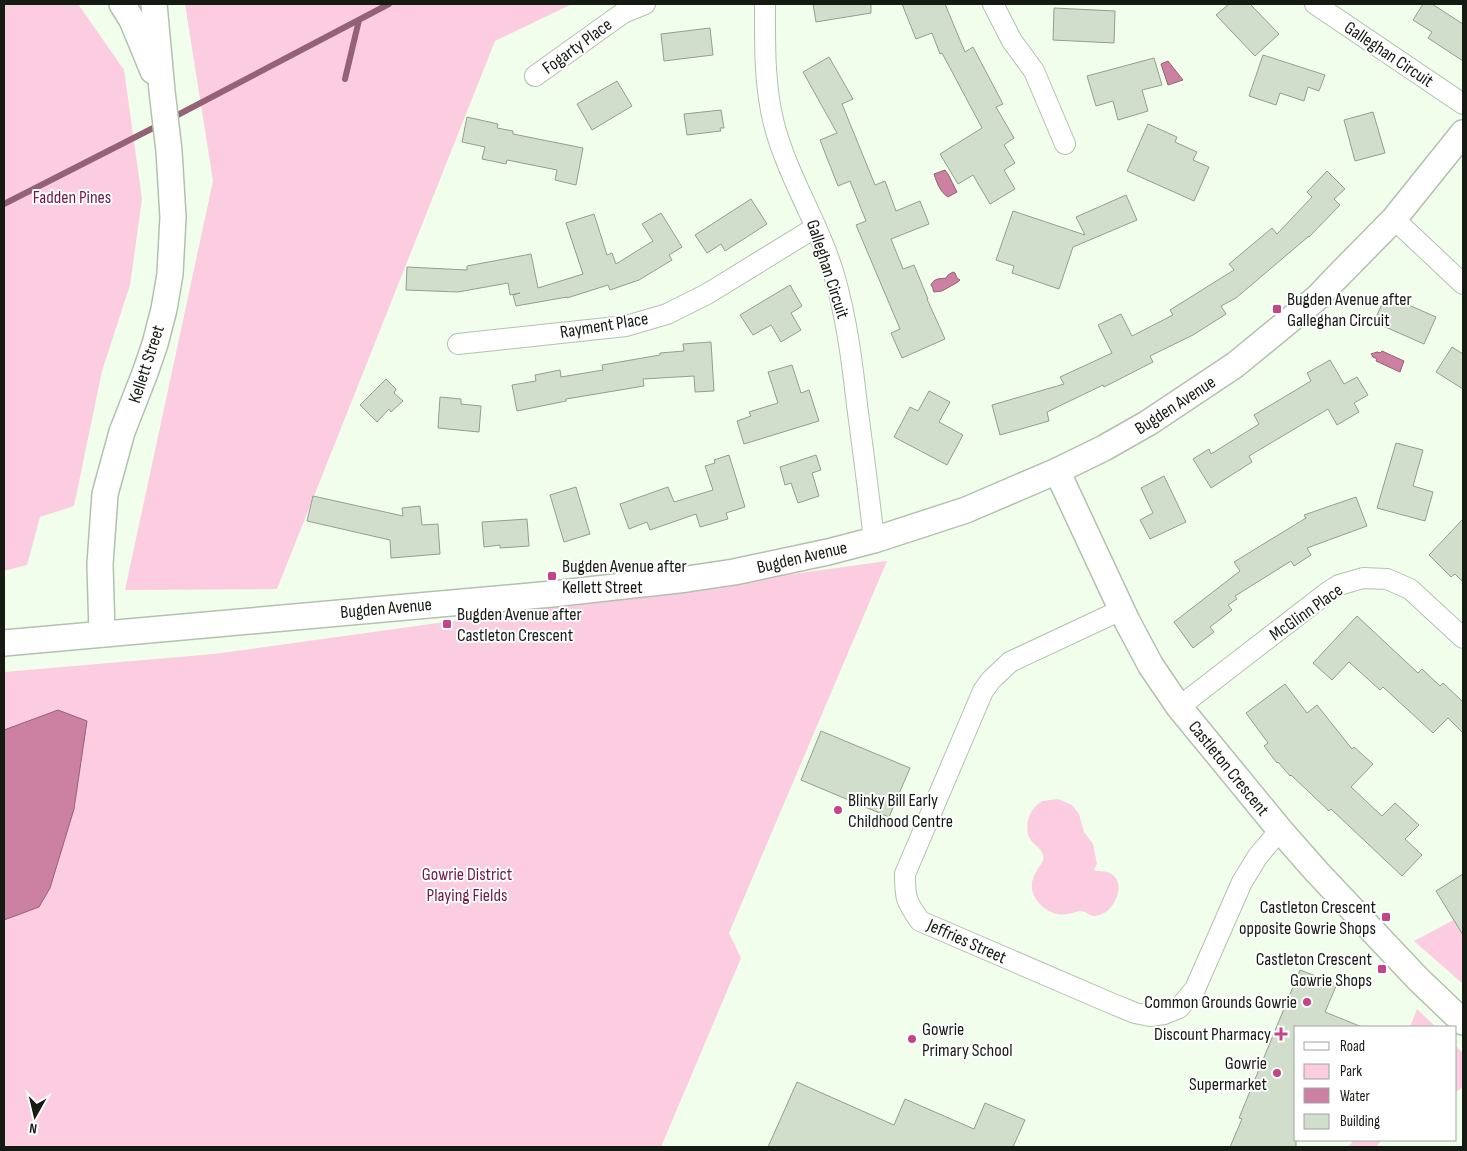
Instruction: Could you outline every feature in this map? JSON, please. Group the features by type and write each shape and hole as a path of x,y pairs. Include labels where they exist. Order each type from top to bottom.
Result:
{"street":[{"name":"Kellett Street","path":"122,4 132,20 162,91"},
{"name":"Kellett Street","path":"102,634 100,564 106,494 122,432 155,344 170,274 173,217 169,151 154,4"},
{"name":"Fogarty Place","path":"535,76 623,13 646,4"},
{"name":"Galleghan Circuit","path":"765,4 765,58 774,125 789,167 816,227 834,277 848,330 874,540"},
{"path":"993,4 1012,41 1034,71 1065,144"},
{"name":"Galleghan Circuit","path":"1315,4 1463,104"},
{"name":"Bugden Avenue","path":"4,643 552,594 687,579 734,572 818,554 874,540 966,510 1057,471 1104,448 1148,424 1235,365 1318,297 1394,219 1463,133"},
{"path":"1394,219 1463,284"},
{"name":"Rayment Place","path":"458,344 626,326 667,314 707,294 816,227"},
{"name":"Castleton Crescent","path":"1057,471 1122,610 1151,666 1179,707 1317,872 1462,1021"},
{"name":"McGlinn Place","path":"1179,707 1328,592 1339,585 1363,578 1387,579 1410,589 1463,638"},
{"name":"Jeffries Street","path":"1122,610 1010,662 991,680 983,692 905,874 904,890 908,904 920,921 1135,1013 1150,1016 1164,1014 1178,1008 1195,988 1242,882 1258,856 1280,830"}],"green space":[{"name":"Fadden Pines","path":"4,4 78,4 124,70 142,199 130,285 102,371 74,506 40,517 27,565 4,571"},
{"path":"185,4 572,4 495,41 277,589 125,590 213,181"},
{"name":"Gowrie District Playing Fields","path":"887,561 729,933 741,958 661,1147 4,1147 4,672 214,654"},
{"path":"1058,799 1072,805 1079,814 1084,832 1093,844 1097,864 1094,869 1107,872 1114,876 1118,882 1119,889 1114,903 1109,910 1102,914 1093,916 1080,911 1065,914 1054,913 1040,905 1032,890 1033,878 1043,857 1042,852 1029,837 1027,827 1029,816 1035,807 1043,801"},
{"path":"1463,915 1463,984 1414,941"},
{"path":"1417,1009 1435,1026 1410,1026"},
{"path":"1457,1047 1463,1053 1463,1087 1457,1091"},
{"path":"1353,1141 1381,1141 1376,1147 1348,1147"}],"water":[{"path":"1168,61 1183,80 1168,85 1161,64"},
{"path":"945,170 957,192 948,197 941,190 934,174"},
{"path":"953,272 960,280 942,291 934,292 931,285 934,281 946,278"},
{"path":"1382,351 1404,361 1400,372 1376,361 1377,359 1371,354"},
{"path":"58,710 87,721 74,809 50,888 39,907 4,920 4,730"}],"building":[{"path":"813,4 871,4 871,13 816,22"},
{"path":"902,4 945,4 965,52 973,47 1003,104 996,107 1014,138 1004,145 1015,163 1004,170 1015,189 990,204 973,175 958,184 940,154 982,128 942,53 940,54 932,33 916,39"},
{"path":"1229,4 1250,4 1279,34 1255,56 1216,15"},
{"path":"1423,4 1432,4 1463,24 1463,61 1428,38 1432,32 1413,20"},
{"path":"1054,8 1115,11 1114,43 1053,40"},
{"path":"710,28 713,55 664,61 661,34"},
{"path":"1263,55 1325,75 1319,91 1308,87 1304,101 1280,93 1276,105 1249,96"},
{"path":"829,57 853,99 842,104 875,185 885,181 896,211 920,201 929,224 891,239 903,269 914,265 945,339 902,358 891,333 900,329 856,225 866,221 850,181 838,186 820,140 837,133 803,72"},
{"path":"1154,58 1162,85 1142,90 1148,111 1118,120 1113,101 1096,106 1087,76"},
{"path":"617,81 632,106 592,130 577,104"},
{"path":"721,110 724,128 720,128 721,131 687,135 684,114"},
{"path":"1373,112 1385,153 1355,161 1344,120"},
{"path":"467,117 498,124 497,128 513,131 513,134 583,148 576,185 555,180 557,170 507,160 506,164 482,159 485,147 462,142"},
{"path":"1148,124 1177,137 1175,142 1197,152 1193,160 1209,167 1194,201 1127,171"},
{"path":"1327,171 1345,189 1334,199 1340,205 1309,237 1236,298 1221,306 1226,314 1193,335 1150,356 1153,362 1104,387 1103,385 1047,412 1049,421 1000,435 992,405 1064,384 1060,377 1112,353 1098,325 1121,314 1132,336 1173,315 1170,310 1234,270 1229,264 1272,228 1277,234 1312,197 1307,192"},
{"path":"1126,195 1137,220 1073,247 1059,289 1012,273 1014,266 996,260 1013,211 1085,235 1076,217"},
{"path":"751,199 767,224 725,251 721,244 707,253 695,235"},
{"path":"661,213 682,247 669,255 672,260 639,280 610,290 608,285 567,298 516,306 513,295 520,293 510,295 508,283 458,292 406,290 407,267 467,270 467,266 531,254 538,288 583,274 566,223 594,214 607,255 612,253 616,264 653,241 642,224"},
{"path":"790,285 802,306 791,313 801,330 781,342 771,325 753,335 740,315"},
{"path":"1386,295 1436,317 1424,344 1374,322"},
{"path":"711,342 714,391 695,392 694,376 643,379 644,386 566,399 566,401 517,411 512,385 536,381 535,375 560,370 561,377 603,370 602,365 660,355 660,353 684,351 683,344"},
{"path":"1452,347 1463,354 1463,389 1436,372"},
{"path":"1330,360 1344,384 1357,377 1368,395 1354,403 1359,412 1337,425 1328,409 1249,456 1252,462 1211,488 1193,459 1209,449 1211,454 1259,424 1254,415 1311,381 1307,373"},
{"path":"792,365 801,393 809,390 819,421 744,444 737,421 751,416 749,412 778,403 768,372"},
{"path":"386,379 396,389 394,393 403,401 391,412 389,409 377,422 360,405"},
{"path":"929,391 950,402 939,422 963,435 947,465 894,437 910,407 918,411"},
{"path":"440,397 461,399 461,404 481,406 479,432 438,428"},
{"path":"1396,443 1423,450 1413,486 1433,492 1425,521 1377,508"},
{"path":"729,455 745,507 726,513 728,519 700,527 696,514 650,530 647,522 629,529 620,504 668,487 674,502 713,490 705,466 715,463 714,460"},
{"path":"816,455 821,470 812,473 819,496 798,503 791,483 785,485 780,467"},
{"path":"1164,476 1186,522 1150,539 1140,520 1153,513 1141,488"},
{"path":"576,487 590,534 564,542 550,495"},
{"path":"313,496 403,516 402,508 420,506 422,525 438,524 440,554 391,558 390,540 307,521"},
{"path":"1356,497 1367,526 1307,548 1311,555 1294,566 1291,561 1235,596 1237,599 1228,605 1232,610 1210,627 1214,632 1193,648 1174,622 1240,571 1234,562 1306,518 1304,515"},
{"path":"527,519 529,546 500,548 500,545 484,547 482,522"},
{"path":"1463,519 1463,582 1455,574 1451,577 1429,555"},
{"path":"1357,616 1418,673 1422,669 1440,686 1443,683 1463,702 1463,733 1448,718 1433,733 1383,687 1380,690 1349,662 1332,680 1313,663"},
{"path":"1285,684 1307,713 1317,705 1352,749 1354,747 1373,764 1351,787 1382,816 1395,803 1419,825 1405,839 1422,855 1402,876 1331,809 1329,811 1290,776 1264,746 1268,743 1246,713"},
{"path":"821,731 910,768 889,817 801,780"},
{"path":"1463,874 1463,935 1436,891"},
{"name":"Gowrie Supermarket","path":"1300,970 1337,984 1325,1012 1360,1026 1294,1026 1294,1141 1296,1141 1296,1147 1230,1147 1242,1119 1239,1118"},
{"path":"797,1082 894,1125 905,1099 974,1129 985,1103 1025,1120 1013,1147 768,1147"}],"waterway":[{"path":"170,119 389,4"},
{"path":"345,79 359,20"},
{"path":"4,204 161,124"}],"place":[{"name":"Bugden Avenue after Galleghan Circuit","path":"1277,309"},
{"name":"Bugden Avenue after Kellett Street","path":"552,576"},
{"name":"Bugden Avenue after Castleton Crescent","path":"447,624"},
{"name":"Blinky Bill Early Childhood Centre","path":"838,810"},
{"name":"Castleton Crescent opposite Gowrie Shops","path":"1386,917"},
{"name":"Castleton Crescent Gowrie Shops","path":"1382,969"},
{"name":"Common Grounds Gowrie","path":"1307,1002"},
{"name":"Discount Pharmacy","path":"1281,1034"},
{"name":"Gowrie Primary School","path":"912,1039"},
{"name":"Gowrie Supermarket","path":"1277,1073"}]}
